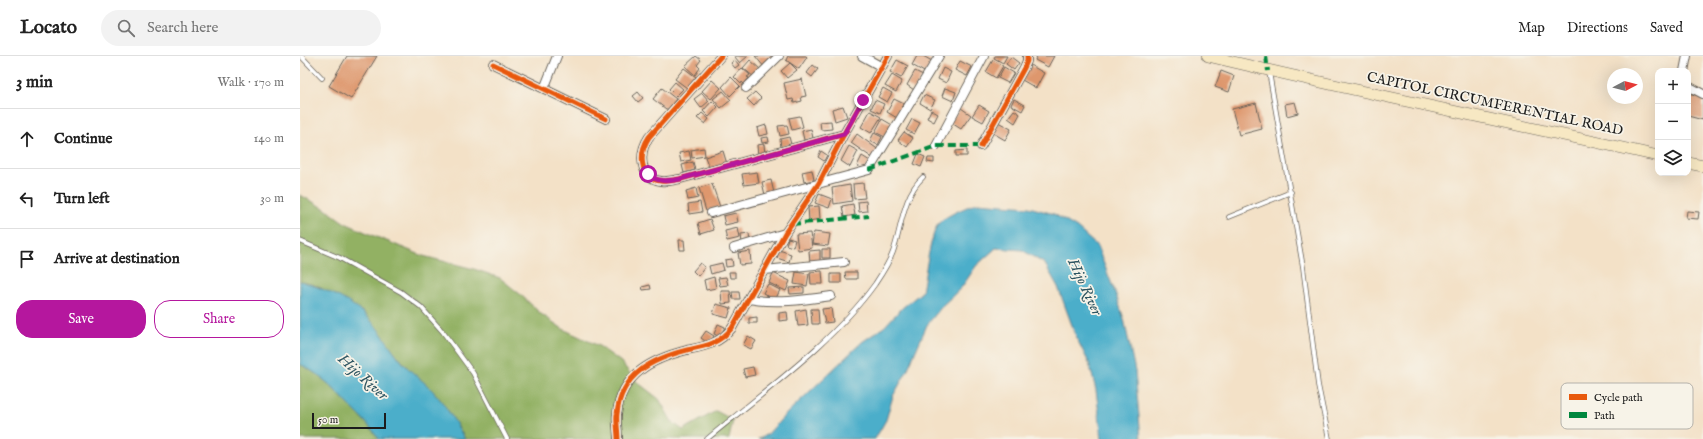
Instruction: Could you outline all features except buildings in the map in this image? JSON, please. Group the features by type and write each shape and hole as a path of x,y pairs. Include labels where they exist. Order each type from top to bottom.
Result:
{"main road":[{"name":"CAPITOL CIRCUMFERENTIAL ROAD","path":"1208,56 1268,71 1655,155"},
{"path":"1691,164 1703,166"}],"street":[{"path":"544,89 557,56"},
{"path":"720,56 649,137 644,145 642,166 653,179 662,181 680,179 844,134"},
{"path":"746,88 779,56"},
{"path":"862,56 882,67"},
{"path":"618,439 617,414 622,396 630,381 643,368 654,360 666,355 717,342 725,337 732,328 785,233 819,183 844,134 888,56"},
{"path":"711,213 869,170 939,56"},
{"path":"936,146 984,56"},
{"path":"981,146 1024,68 1027,56"},
{"path":"1685,68 1687,56"},
{"path":"493,64 606,119"},
{"path":"1691,88 1703,94"},
{"path":"734,248 785,233"},
{"path":"765,270 844,262"},
{"path":"749,299 763,302 776,302 830,296"}],"lane":[{"path":"301,56 322,78"},
{"path":"1268,71 1291,192 1303,267 1318,385 1328,439"},
{"path":"707,439 806,356 848,317 876,284 892,253 909,196 914,185 923,177"},
{"path":"1229,216 1291,192"},
{"path":"300,241 313,245 347,262 401,292 421,307 443,332 473,373 507,439"}],"green space":[{"path":"300,195 324,208 345,223 372,235 423,256 474,269 500,278 541,314 563,329 599,346 621,362 637,382 659,399 672,422 683,430 716,411 733,420 729,439 465,439 449,412 432,391 413,374 363,312 317,286 300,281"},
{"path":"300,364 316,374 334,389 373,430 379,439 300,439"}],"water":[{"name":"Hijo River","path":"977,203 1029,207 1054,214 1077,228 1097,246 1124,319 1135,371 1141,439 1102,439 1096,390 1089,363 1077,339 1058,287 1045,264 1022,250 996,248 976,266 962,287 943,305 927,325 906,373 893,396 886,420 875,439 758,439 768,434 786,414 862,342 884,327 902,308 922,292 930,247 938,224 950,215"},
{"name":"Hijo River","path":"300,281 340,297 362,312 379,330 404,364 438,396 465,439 379,439 373,430 334,389 316,374 300,364"}],"marked path":[{"path":"1266,56 1268,71"},
{"path":"869,170 936,146 981,146"},
{"path":"792,224 869,216"}],"cycle path":[{"path":"721,56 649,137 643,150 642,157 644,170 653,179 661,181 680,179 844,134"},
{"path":"618,439 617,417 620,400 625,388 640,370 662,358 712,344 722,338 732,328 785,233 819,183 844,134 888,56"},
{"path":"981,146 1024,68 1027,61 1027,56"},
{"path":"493,64 606,119"}],"route":[{"path":"648,174 653,179 671,181 844,134 863,100"}]}
